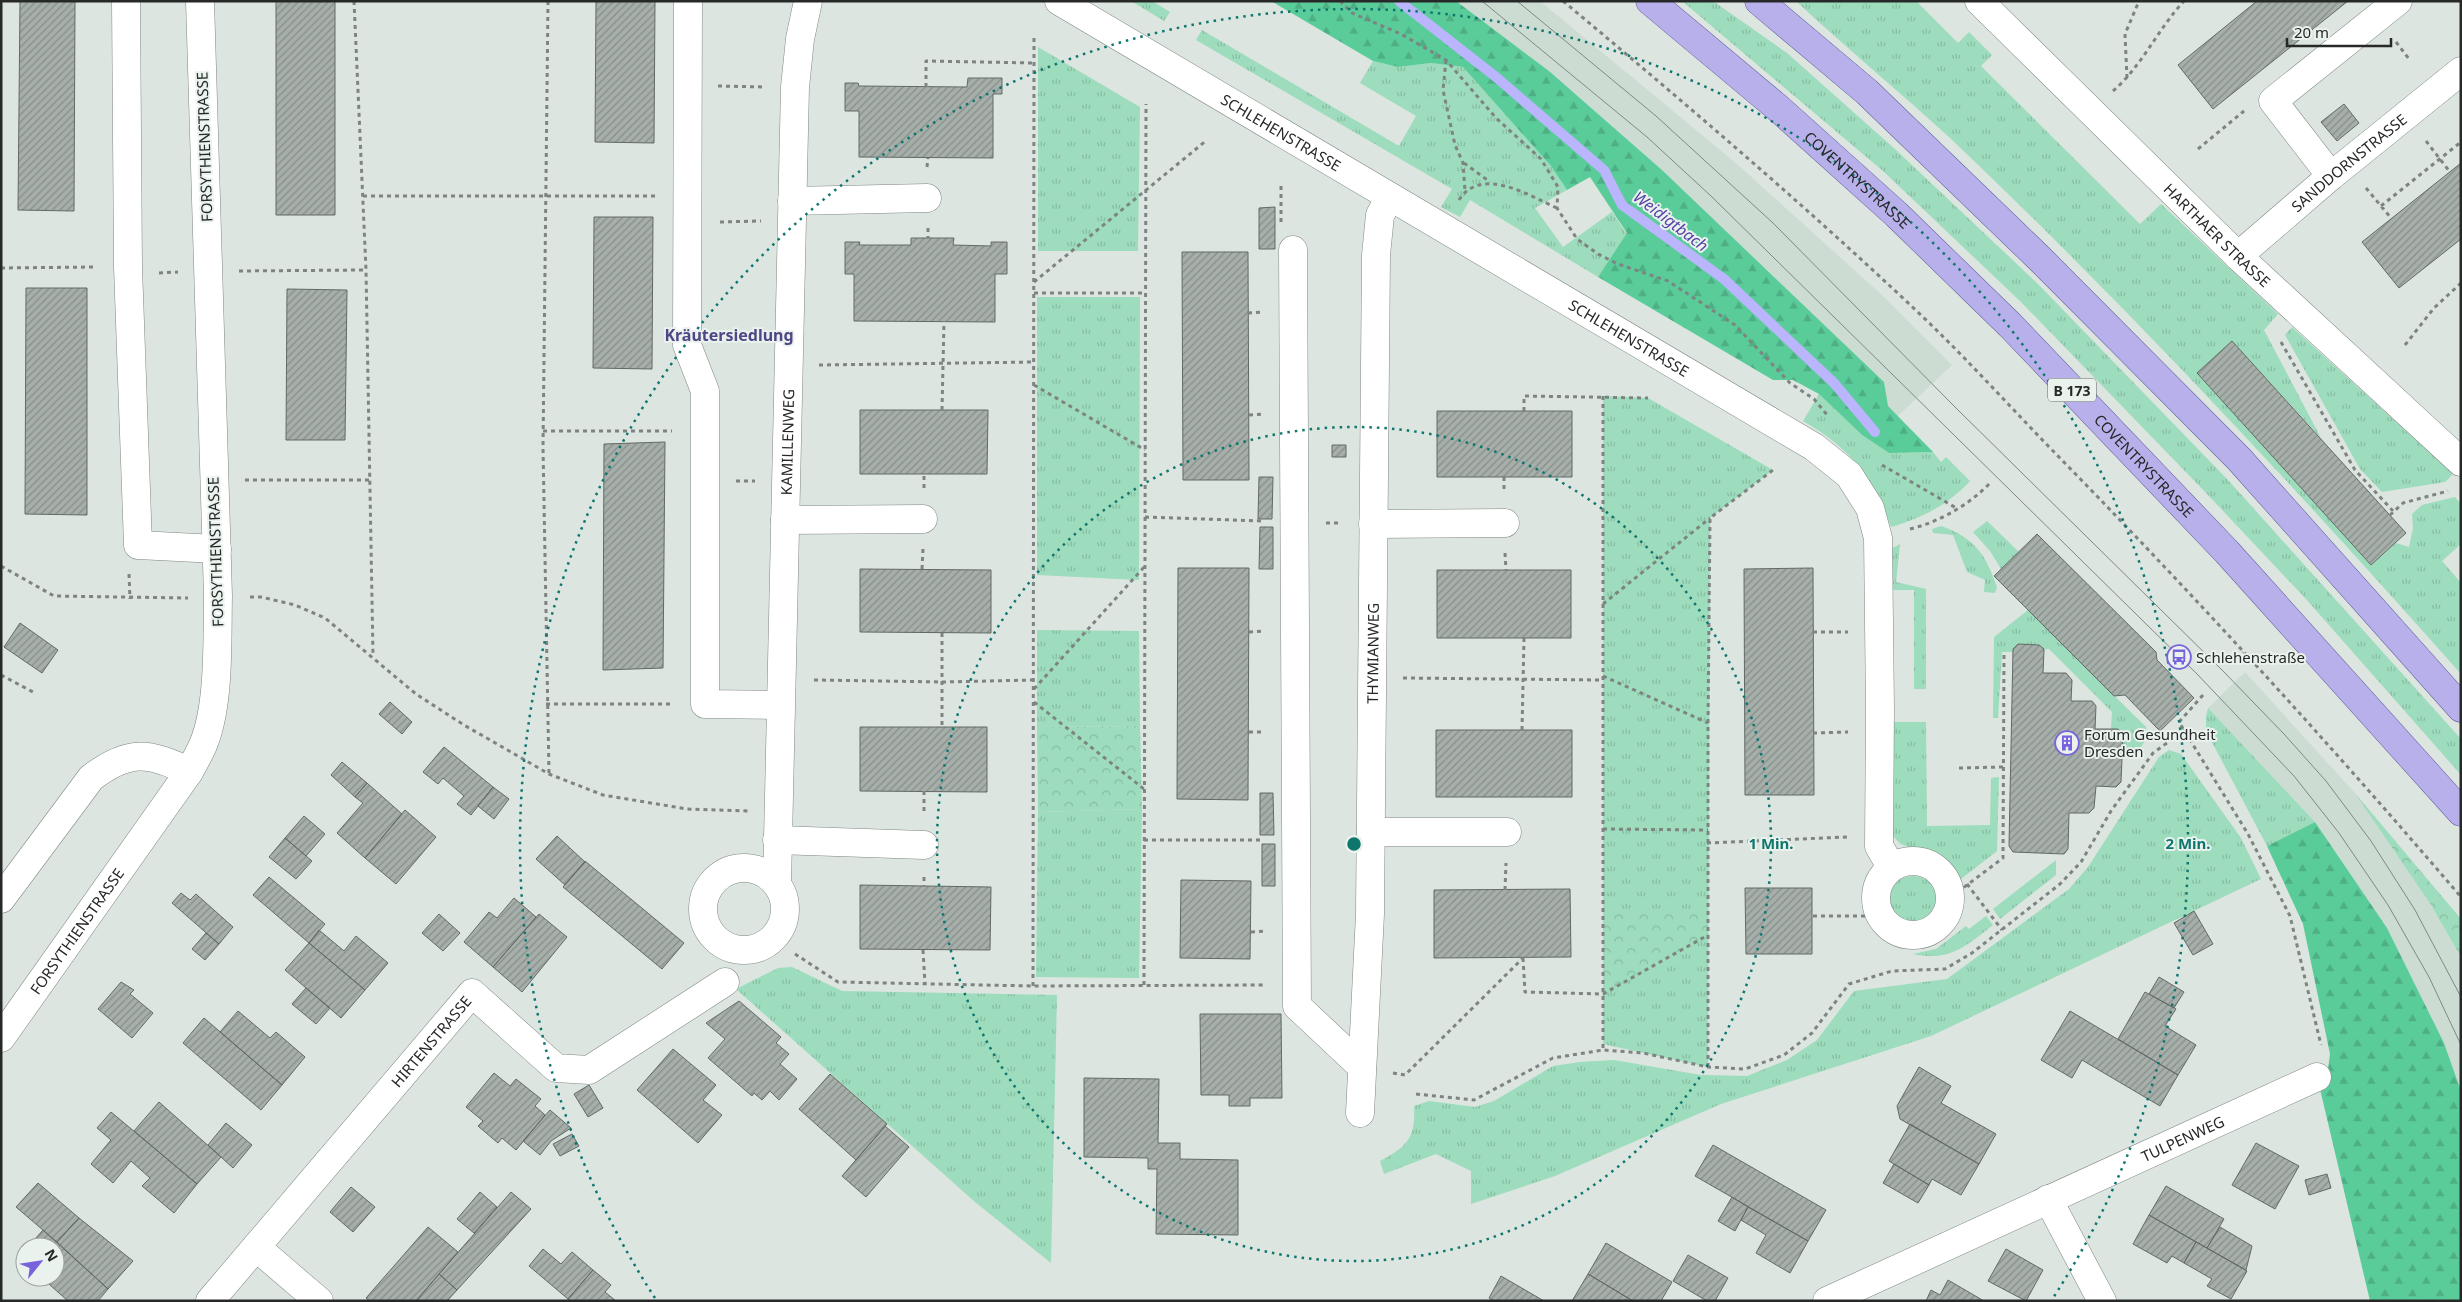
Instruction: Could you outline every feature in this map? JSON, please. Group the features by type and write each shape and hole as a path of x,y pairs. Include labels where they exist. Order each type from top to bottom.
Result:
{"main road":[{"name":"COVENTRYSTRASSE","path":"1650,1 1785,114 1896,214 2003,318 2227,552 2461,812"},
{"path":"1759,1 1867,92 2040,259 2239,459 2461,708"}],"street":[{"path":"126,1 128,267 138,545 217,549"},
{"name":"FORSYTHIENSTRASSE","path":"1,1038 189,772 204,744 213,703 217,661 217,549 213,480 200,1"},
{"path":"688,1 687,345 705,391 705,704 780,705"},
{"name":"KAMILLENWEG","path":"777,884 777,812 795,87 800,39 808,1"},
{"name":"SCHLEHENSTRASSE","path":"1059,1 1814,447 1849,475 1870,508 1878,538 1879,846 1892,867"},
{"name":"HARTHAER STRASSE","path":"1979,1 2089,112 2238,256 2461,462"},
{"path":"2331,176 2273,101 2398,1"},
{"name":"SANDDORNSTRASSE","path":"2238,256 2331,176 2461,71"},
{"name":"THYMIANWEG","path":"1360,1113 1370,914 1376,255 1380,215 1390,197"},
{"path":"792,210 927,198"},
{"path":"1292,250 1296,1006 1362,1067"},
{"path":"785,520 923,519"},
{"path":"1373,524 1505,523"},
{"path":"1,900 91,778 106,766 125,757 147,756 169,761 189,772"},
{"path":"1371,832 1507,832"},
{"path":"777,840 924,844"},
{"path":"1913,860 1925,862 1935,867 1949,886 1959,891 1946,916 1932,931 1912,936 1902,934 1883,920 1877,910 1878,886 1883,875 1892,867 1913,860"},
{"name":"HIRTENSTRASSE","path":"210,1301 472,993 556,1068 589,1070 725,982"},
{"name":"TULPENWEG","path":"1826,1301 2317,1078"},
{"path":"2048,1199 2102,1301"},
{"path":"256,1247 319,1301"}],"path":[{"path":"354,1 366,270 373,655"},
{"path":"548,1 543,431 546,704 549,774"},
{"path":"1340,1 1352,13 1401,34 1446,60 1496,118 1541,159 1558,187 1558,208 1577,239 1598,254 1618,264 1668,281 1735,325 1790,383 1814,399 1832,421"},
{"path":"1563,1 1723,135 1924,318 2114,513 2243,652 2378,800 2461,897"},
{"path":"2127,79 2125,34 2139,1"},
{"path":"2089,112 2127,79 2172,13 2184,1"},
{"path":"1033,986 1034,36"},
{"path":"2397,44 2409,59"},
{"path":"1442,228 1465,191 1463,162 1455,146 1443,90 1446,60"},
{"path":"926,87 926,61 1034,63"},
{"path":"743,87 750,87"},
{"path":"2198,149 2266,93 2273,101"},
{"path":"1144,986 1146,104"},
{"path":"2424,139 2450,172"},
{"path":"1034,283 1207,140"},
{"path":"2381,206 2461,142"},
{"path":"1463,162 1490,182 1508,187 1558,208"},
{"path":"1465,191 1490,182"},
{"path":"2366,188 2391,218"},
{"path":"363,196 656,196"},
{"path":"687,223 792,210"},
{"path":"1,268 92,267"},
{"path":"207,272 366,270"},
{"path":"2405,344 2434,308 2461,283"},
{"path":"1034,293 1146,293"},
{"path":"942,410 944,321"},
{"path":"2280,339 2355,470 2393,511"},
{"path":"814,365 1034,362"},
{"path":"1034,384 1145,450"},
{"path":"1524,411 1524,396 1648,398"},
{"path":"1603,396 1603,1050"},
{"path":"543,431 659,431"},
{"path":"1876,461 1900,478 1958,509"},
{"path":"1603,604 1710,518 1774,470"},
{"path":"213,480 369,480"},
{"path":"706,480 785,482"},
{"path":"1878,538 1922,526 1958,509 1978,495 1990,483"},
{"path":"2390,515 2403,503 2451,491"},
{"path":"1145,517 1270,521"},
{"path":"1708,1067 1707,843 1710,518"},
{"path":"1033,690 1145,565"},
{"path":"1,566 54,596 197,598"},
{"path":"244,597 261,597 295,605 325,618 373,655 416,694 464,726 549,774 612,796 687,809 777,812"},
{"path":"1813,632 1849,632"},
{"path":"942,633 942,727"},
{"path":"1522,730 1524,638"},
{"path":"2237,658 2243,652"},
{"path":"2002,930 1959,891 2003,858 2004,654"},
{"path":"1,675 33,692"},
{"path":"1397,678 1523,680 1603,678 1708,723"},
{"path":"807,679 943,682 1033,680"},
{"path":"2203,695 2179,722 2248,834 2290,916 2322,1046 2322,1066 2317,1078"},
{"path":"1033,701 1144,789"},
{"path":"546,704 665,704"},
{"path":"1416,1094 1474,1100 1552,1058 1603,1050 1643,1053 1708,1067 1745,1069 1784,1055 1812,1033 1849,984 1892,971 1945,969 1972,953 2060,884 2081,862 2111,811 2153,753 2185,730"},
{"path":"1814,733 1849,732"},
{"path":"1958,768 2003,767"},
{"path":"1603,829 1708,830"},
{"path":"1707,843 1851,837"},
{"path":"1144,840 1271,840"},
{"path":"1813,916 1871,916"},
{"path":"1405,1075 1523,958 1525,992 1603,994 1708,935"},
{"path":"923,950 925,984"},
{"path":"795,954 838,982 1033,986 1269,986"}],"shaded area":[{"path":"1456,1 1540,1 1737,164 1883,296 1952,365 1898,416 1887,406 1884,382 1662,170 1549,71"},
{"path":"2245,672 2354,792 2431,905 2461,957 2461,1091 2444,1043 2387,928 2315,822 2208,708"}],"green space":[{"path":"1131,1 1152,1 1170,12 1164,21"},
{"path":"1271,1 1456,1 1549,71 1662,170 1884,382 1888,406 1933,452 1889,453 1862,435 1819,394 1793,380 1773,380 1598,277 1627,233 1590,177 1567,190 1551,166 1463,67 1431,63 1398,67 1373,61"},
{"path":"1682,1 1713,1 1787,53 1896,150 2037,283 2228,480 2461,739 2461,775 2306,599 2021,302 1883,171"},
{"path":"1796,1 1916,1 1958,43 1969,32 1992,55 1981,66 2140,224 2161,204 2278,314 2264,330 2321,438 2232,341 2197,373 2371,565 2396,543 2409,547 2413,528 2412,514 2422,505 2455,497 2461,504 2461,544 2442,561 2461,583 2461,674 2211,400 2016,201 1949,137"},
{"path":"1202,30 1399,146 1416,116 1360,83 1373,61 1398,67 1431,63 1463,67 1551,166 1567,190 1535,208 1563,247 1612,212 1627,234 1598,277 1470,200 1460,217 1441,207 1452,189 1196,40"},
{"path":"1038,47 1140,107 1138,251 1038,251"},
{"path":"1037,297 1140,297 1139,580 1037,575"},
{"path":"2292,327 2453,474 2445,482 2382,492 2360,469 2285,335"},
{"path":"1819,394 1862,435 1889,453 1933,452 1941,462 1946,457 1970,481 1953,497 1934,510 1891,527 1876,493 1857,465 1834,442 1803,421"},
{"path":"1603,396 1648,398 1773,470 1710,518 1708,1067 1603,1044"},
{"path":"1987,521 2019,552 2001,569 1990,551 1973,532"},
{"path":"1941,526 1963,536 1978,549 1993,576 1997,587 1995,593 1984,592 1985,580 1967,572 1953,535 1933,533 1932,529"},
{"path":"1900,544 1896,582 1926,589 1926,689 1914,689 1914,590 1891,590 1891,549"},
{"path":"2028,610 2146,727 2147,737 2137,754 2122,753 2118,729 2111,729 2112,712 2049,649 2044,649 2039,645 2018,644 2013,649 2013,652 2002,652 1998,718 1993,718 1994,637"},
{"path":"1037,630 1139,631 1140,726 1037,727"},
{"path":"2208,708 2315,822 2267,846 2206,731"},
{"path":"1891,722 1926,722 1927,826 1990,825 1991,778 1999,777 1997,851 1961,879 1951,865 1941,856 1930,851 1905,846 1895,838 1891,831"},
{"path":"1140,726 1142,809 1038,812 1037,727"},
{"path":"2169,750 2181,754 2241,838 2261,879 1931,1036 1721,1104 1555,1176 1471,1204 1471,1171 1436,1154 1384,1174 1380,1161 1397,1151 1408,1141 1413,1127 1414,1106 1429,1101 1475,1107 1494,1101 1553,1066 1580,1062 1614,1060 1701,1075 1747,1076 1787,1060 1817,1040 1854,991 1947,979 2069,889 2088,867 2159,757"},
{"path":"2354,792 2461,919 2461,957 2431,905"},
{"path":"1142,809 1139,978 1036,977 1038,812"},
{"path":"2315,822 2387,928 2444,1043 2461,1091 2461,1301 2370,1301 2320,1089 2326,1083 2330,1054 2303,924 2267,846"},
{"path":"2056,860 2056,875 2000,919 1993,909"},
{"path":"1913,876 1922,878 1930,883 1935,891 1937,900 1935,909 1930,917 1922,922 1913,924 1904,922 1896,917 1891,909 1889,900 1891,891 1896,883 1904,878"},
{"path":"1603,910 1707,910 1708,935 1603,994"},
{"path":"1986,916 1993,925 1966,946 1937,956 1913,954 1936,949 1966,926 1969,929"},
{"path":"792,967 842,991 1057,995 1051,1263 975,1202 736,989 778,968"}],"building":[{"path":"20,1 75,1 74,211 18,210"},
{"path":"276,1 335,1 335,215 276,215"},
{"path":"596,1 655,1 654,143 595,142"},
{"path":"2257,1 2348,1 2213,109 2178,65"},
{"path":"968,78 1002,78 1002,94 993,94 993,158 859,157 859,111 845,111 845,83 858,83 859,86 967,87"},
{"path":"2344,104 2359,123 2337,141 2321,122"},
{"path":"2461,163 2461,239 2399,288 2362,242"},
{"path":"1275,207 1275,249 1259,249 1259,208"},
{"path":"594,217 653,217 652,369 593,368"},
{"path":"911,238 954,238 953,245 991,246 991,242 1007,242 1007,274 995,274 995,322 854,321 854,274 845,274 845,242 860,242 859,245 911,245"},
{"path":"1182,252 1248,252 1249,480 1183,480"},
{"path":"26,288 87,288 87,515 25,514"},
{"path":"287,289 347,290 345,440 286,440"},
{"path":"2232,341 2406,533 2371,565 2197,373"},
{"path":"860,410 988,410 987,474 860,474"},
{"path":"1437,411 1572,411 1572,477 1437,477"},
{"path":"665,442 663,668 603,670 604,444"},
{"path":"1332,445 1346,445 1346,457 1332,457"},
{"path":"1259,477 1273,477 1272,519 1258,519"},
{"path":"1260,527 1273,527 1273,569 1259,569"},
{"path":"2037,534 2156,652 2157,660 2194,698 2160,731 2125,695 2114,696 1994,576"},
{"path":"1178,568 1249,568 1248,800 1177,799"},
{"path":"1813,568 1814,795 1745,795 1744,569"},
{"path":"860,569 991,570 991,633 860,632"},
{"path":"1437,570 1571,570 1571,638 1437,638"},
{"path":"20,623 58,650 42,673 4,647"},
{"name":"Forum Gesundheit Dresden","path":"2018,644 2039,645 2044,649 2043,673 2066,673 2072,680 2071,701 2092,701 2096,706 2095,729 2118,729 2123,734 2121,782 2116,787 2096,786 2094,808 2089,813 2069,813 2068,849 2064,854 2013,852 2009,846 2013,649"},
{"path":"390,702 412,722 402,734 379,714"},
{"path":"860,727 987,727 987,792 860,791"},
{"path":"1436,730 1572,730 1572,797 1436,797"},
{"path":"444,747 493,787 471,815 457,804 464,796 443,778 438,784 423,772"},
{"path":"342,762 367,783 355,797 331,775"},
{"path":"367,783 402,814 365,858 337,833 363,803 355,797"},
{"path":"493,787 509,799 494,819 478,806"},
{"path":"1260,793 1273,793 1274,835 1260,835"},
{"path":"405,810 436,837 396,884 365,858"},
{"path":"304,816 325,834 306,856 285,838"},
{"path":"557,836 585,862 565,885 536,859"},
{"path":"285,838 312,861 296,879 269,857"},
{"path":"1262,844 1275,844 1275,886 1262,886"},
{"path":"585,861 684,943 662,969 563,887"},
{"path":"269,877 325,924 309,943 253,895"},
{"path":"1181,880 1251,881 1250,959 1180,958"},
{"path":"860,885 991,887 990,950 860,949"},
{"path":"1745,888 1812,888 1812,954 1746,954"},
{"path":"1570,889 1571,957 1434,958 1434,890"},
{"path":"181,893 190,900 196,894 233,927 219,944 172,903"},
{"path":"514,898 536,917 493,967 464,942 489,912 497,918"},
{"path":"2194,911 2213,944 2193,955 2174,923"},
{"path":"439,914 460,933 443,951 422,933"},
{"path":"539,914 567,937 522,992 493,967"},
{"path":"319,930 344,951 356,936 388,963 365,990 309,943"},
{"path":"206,933 219,944 205,960 192,949"},
{"path":"309,943 365,990 341,1018 285,970"},
{"path":"2159,977 2184,992 2174,1008 2149,994"},
{"path":"121,982 134,990 130,994 153,1013 132,1038 98,1009"},
{"path":"306,988 330,1008 316,1024 292,1004"},
{"path":"2145,992 2176,1009 2165,1026 2196,1045 2178,1075 2118,1039"},
{"path":"739,1001 781,1037 776,1043 789,1054 780,1064 797,1079 779,1100 770,1091 762,1100 754,1093 752,1096 708,1058 725,1039 706,1023"},
{"path":"238,1011 270,1038 276,1032 305,1057 282,1085 220,1032"},
{"path":"2070,1011 2178,1075 2160,1106 2082,1060 2072,1078 2041,1060"},
{"path":"1200,1014 1281,1014 1282,1098 1250,1098 1250,1106 1229,1106 1229,1095 1201,1095"},
{"path":"204,1018 282,1085 261,1110 183,1043"},
{"path":"673,1049 716,1085 703,1100 722,1115 698,1143 637,1090"},
{"path":"1919,1067 1951,1086 1941,1103 1996,1134 1979,1164 1900,1119 1897,1106"},
{"path":"494,1073 510,1086 516,1079 541,1099 535,1106 545,1115 516,1150 502,1138 498,1143 478,1126 483,1121 466,1107"},
{"path":"830,1074 887,1124 856,1160 799,1109"},
{"path":"1084,1078 1159,1079 1158,1143 1180,1143 1180,1159 1238,1160 1238,1235 1156,1234 1157,1169 1148,1169 1148,1158 1084,1157"},
{"path":"589,1085 603,1108 588,1117 574,1094"},
{"path":"159,1102 221,1157 197,1184 134,1131"},
{"path":"550,1110 571,1128 551,1141 540,1155 523,1141"},
{"path":"111,1112 197,1184 174,1213 142,1186 150,1178 131,1161 113,1183 91,1164 111,1140 97,1128"},
{"path":"226,1123 252,1145 233,1168 208,1145"},
{"path":"1910,1124 1979,1164 1961,1195 1932,1179 1929,1185 1889,1161"},
{"path":"885,1126 909,1147 866,1197 842,1176"},
{"path":"572,1134 579,1146 560,1156 553,1144"},
{"path":"2256,1143 2299,1166 2275,1209 2232,1185"},
{"path":"1713,1145 1826,1210 1808,1241 1695,1176"},
{"path":"1894,1164 1929,1185 1918,1203 1883,1183"},
{"path":"2327,1174 2331,1188 2309,1195 2305,1180"},
{"path":"38,1183 79,1218 62,1237 51,1237 16,1207"},
{"path":"2166,1186 2224,1219 2207,1248 2149,1215"},
{"path":"351,1187 375,1207 353,1232 330,1212"},
{"path":"480,1192 497,1207 474,1233 457,1219"},
{"path":"511,1192 531,1209 457,1290 439,1274"},
{"path":"1732,1197 1748,1207 1735,1231 1718,1221"},
{"path":"1748,1207 1808,1241 1790,1273 1756,1253 1766,1235 1741,1220"},
{"path":"2149,1215 2196,1242 2184,1263 2172,1256 2167,1263 2133,1244"},
{"path":"79,1218 133,1261 108,1289 65,1249 65,1237 62,1237"},
{"path":"428,1227 458,1252 416,1301 370,1301 366,1298"},
{"path":"2220,1227 2252,1246 2246,1270 2207,1248"},
{"path":"43,1230 51,1237 37,1237"},
{"path":"2196,1242 2247,1271 2231,1299 2207,1286 2212,1279 2184,1263"},
{"path":"1606,1243 1672,1282 1661,1301 1633,1301 1588,1274"},
{"path":"543,1249 561,1264 572,1252 593,1270 568,1299 529,1266"},
{"path":"2006,1249 2043,1270 2026,1301 1988,1281"},
{"path":"65,1250 108,1289 98,1301 68,1301 52,1287 65,1287"},
{"path":"1688,1255 1728,1278 1715,1301 1707,1301 1673,1281"},
{"path":"593,1270 611,1285 605,1292 616,1301 569,1301 568,1299"},
{"path":"439,1274 457,1290 447,1301 416,1301"},
{"path":"1588,1274 1633,1301 1572,1301"},
{"path":"1501,1276 1544,1301 1494,1301 1489,1298"},
{"path":"1948,1280 1984,1301 1926,1301 1931,1290 1940,1295"}],"waterway":[{"name":"Weidigtbach","path":"1399,1 1496,77 1604,170 1622,205 1724,279 1834,383 1875,432"}],"tram line":[{"path":"1482,1 1647,137 1711,196 2198,675 2294,776 2339,833 2388,905 2429,977 2461,1045"},
{"path":"1517,1 1656,116 1773,223 2284,734 2326,781 2371,841 2415,910 2461,997"}],"place":[{"name":"Schlehenstraße","path":"2179,657"},
{"name":"Forum Gesundheit Dresden","path":"2067,743"}],"district":[{"name":"Kräutersiedlung","path":"729,335"}]}
